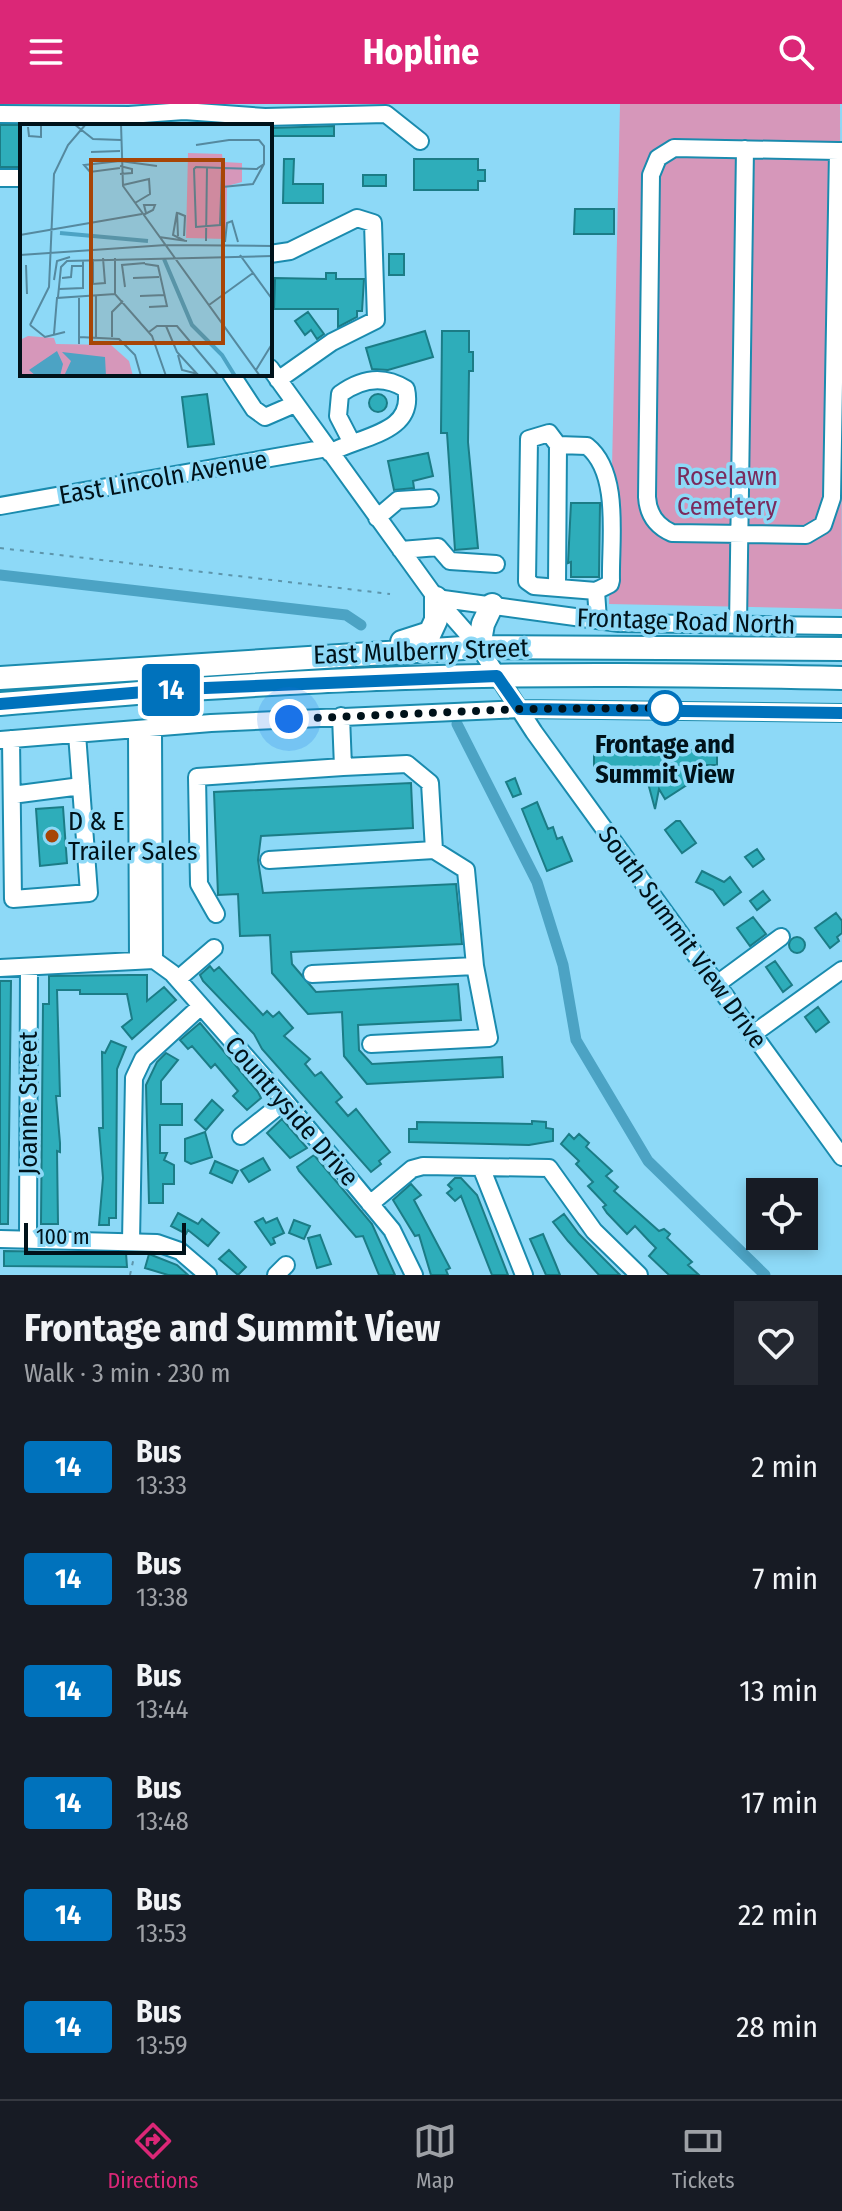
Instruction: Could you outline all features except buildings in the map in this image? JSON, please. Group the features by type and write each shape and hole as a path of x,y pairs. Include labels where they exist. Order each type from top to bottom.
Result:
{"highway":[{"path":"332,654 369,644 424,637 434,627 436,598"},
{"path":"479,647 483,624 492,605"},
{"name":"East Mulberry Street","path":"0,678 332,654 479,647 842,649"},
{"path":"0,669 59,673"},
{"name":"East Mulberry Street","path":"6,704 180,689 497,676 842,678"}],"street":[{"path":"0,114 153,120 184,114 265,117 386,114 420,141"},
{"path":"674,148 840,151 832,498 828,517 806,535 672,533 657,523 648,507 651,175 658,158 674,148"},
{"path":"738,625 745,149"},
{"path":"272,254 290,251 357,218 373,223 376,320 274,374"},
{"name":"South Summit View Drive","path":"274,374 436,598 479,647 520,709 842,1157"},
{"path":"232,376 254,409 265,417 295,404"},
{"path":"391,379 406,389 407,409 397,424 352,443 338,416 340,394 364,381 391,379"},
{"path":"557,587 558,445 549,433 529,439 527,581 534,586 596,591 610,584 611,580 609,494 601,460 587,446 558,445"},
{"name":"East Lincoln Avenue","path":"0,506 328,450 352,443"},
{"path":"377,518 398,500 430,498"},
{"path":"401,550 438,547 450,561 496,564"},
{"path":"596,591 598,620"},
{"name":"Frontage Road North","path":"436,598 598,620 842,626"},
{"path":"77,734 89,893 13,899 12,795 5,740 77,734 145,729 341,716 520,709 842,713"},
{"path":"341,716 343,767"},
{"path":"0,968 146,960 145,729"},
{"path":"216,914 199,884 197,777 407,764 430,783 434,850"},
{"path":"12,795 81,786"},
{"path":"269,860 434,850 466,870 475,966 489,1038 371,1044"},
{"path":"717,984 781,937"},
{"path":"178,979 214,948"},
{"name":"Countryside Drive","path":"146,960 178,979 285,1101 392,1230 414,1275"},
{"path":"312,974 475,966"},
{"name":"Joanne Street","path":"28,1239 29,967"},
{"path":"753,1034 842,970"},
{"path":"134,1241 134,1078 143,1059 201,1006"},
{"path":"241,1136 285,1101"},
{"path":"481,1167 524,1275"},
{"path":"370,1204 412,1169 549,1168 594,1231 639,1275"},
{"path":"0,1239 157,1243 180,1251 208,1275"}],"path":[{"path":"0,548 390,594"},
{"path":"130,1275 134,1241"}],"green space":[{"name":"Roselawn Cemetery","path":"620,104 840,104 842,609 609,604"}],"waterway":[{"path":"0,575 346,615 361,625"},
{"path":"457,724 537,882 563,965 576,1040 648,1161 765,1275"}],"bus line":[{"name":"14","path":"0,704 180,689 497,676 520,709 726,709 842,713"}],"place":[{"name":"Frontage and Summit View","path":"665,708"},
{"name":"D & E Trailer Sales","path":"52,836"}],"route":[{"path":"289,719 520,709 665,708"}]}
